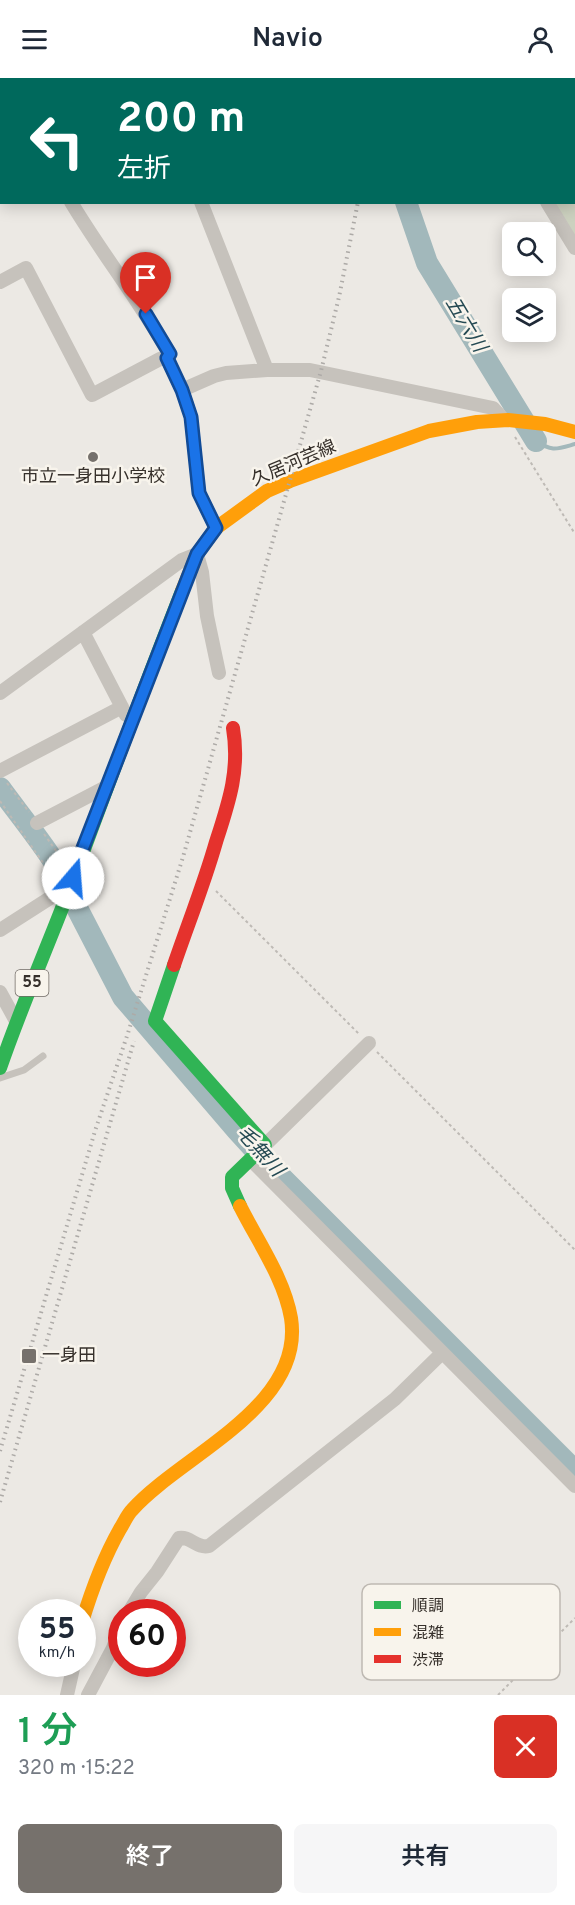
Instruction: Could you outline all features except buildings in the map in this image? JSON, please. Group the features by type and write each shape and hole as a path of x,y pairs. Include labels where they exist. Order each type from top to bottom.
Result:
{"street":[{"path":"72,204 146,314 170,354 167,358"},
{"path":"202,204 267,370"},
{"path":"548,204 575,248"},
{"path":"0,282 26,268 92,395 160,359 167,358"},
{"path":"167,358 182,390 191,417 199,493 216,528"},
{"path":"182,390 226,373 267,370 321,371 494,408 506,420"},
{"path":"456,400 457,426"},
{"name":"久居河芸線","path":"0,1068 63,895 73,878 197,554 216,528 267,491 429,431 506,420 545,424 575,432"},
{"path":"0,693 182,560 197,554 219,673"},
{"path":"83,632 131,725"},
{"path":"0,771 122,707"},
{"path":"233,728 237,747 233,786 205,880 166,983 155,1021 264,1146"},
{"path":"37,823 106,787"},
{"path":"1,928 63,895"},
{"path":"0,992 16,1021"},
{"path":"89,1599 94,1580 108,1550 131,1511 154,1490 217,1442 273,1389 287,1360 292,1338 292,1323 286,1296 246,1220 231,1180 234,1174 369,1043"},
{"path":"252,1159 575,1486"},
{"path":"137,1599 179,1538 185,1538 201,1547 209,1546 395,1399 442,1353"},
{"path":"88,1695 108,1656"},
{"path":"70,1693 72,1677"}],"lane":[{"path":"0,1078 24,1070 43,1056"}],"path":[{"path":"506,420 575,534"},
{"path":"0,801 41,858 63,895"},
{"path":"205,880 575,1250"},
{"path":"560,1633 575,1618"},
{"path":"498,1695 513,1680"}],"green space":[{"path":"555,204 575,204 575,236"}],"waterway":[{"name":"五六川","path":"407,204 427,263 536,441"},
{"path":"536,441 546,447 555,448 575,444"},
{"name":"毛無川","path":"0,788 64,878 123,997 267,1163 575,1471"}],"railway":[{"path":"0,1451 95,1131 183,857 321,371 358,204"},
{"path":"0,1502 134,1041"}],"traffic: fast":[{"path":"0,1068 182,591"},
{"path":"174,965 155,1021 265,1145 232,1177 232,1188 240,1206"}],"traffic: slow":[{"path":"182,591 197,554 216,528 267,491 290,481 429,431 477,422 508,420 545,424 575,432"},
{"path":"90,1599 103,1563 130,1512 153,1490 235,1427 260,1403 279,1378 290,1350 291,1318 288,1303 270,1260 240,1206"}],"traffic: jam":[{"path":"174,965 229,799 235,758 233,728"}],"place":[{"name":"市立一身田小学校","path":"93,457"},
{"name":"一身田","path":"29,1356"}],"route":[{"path":"73,878 184,585 197,554 216,528 199,493 191,417 182,390 167,358 170,354 146,314"}]}
